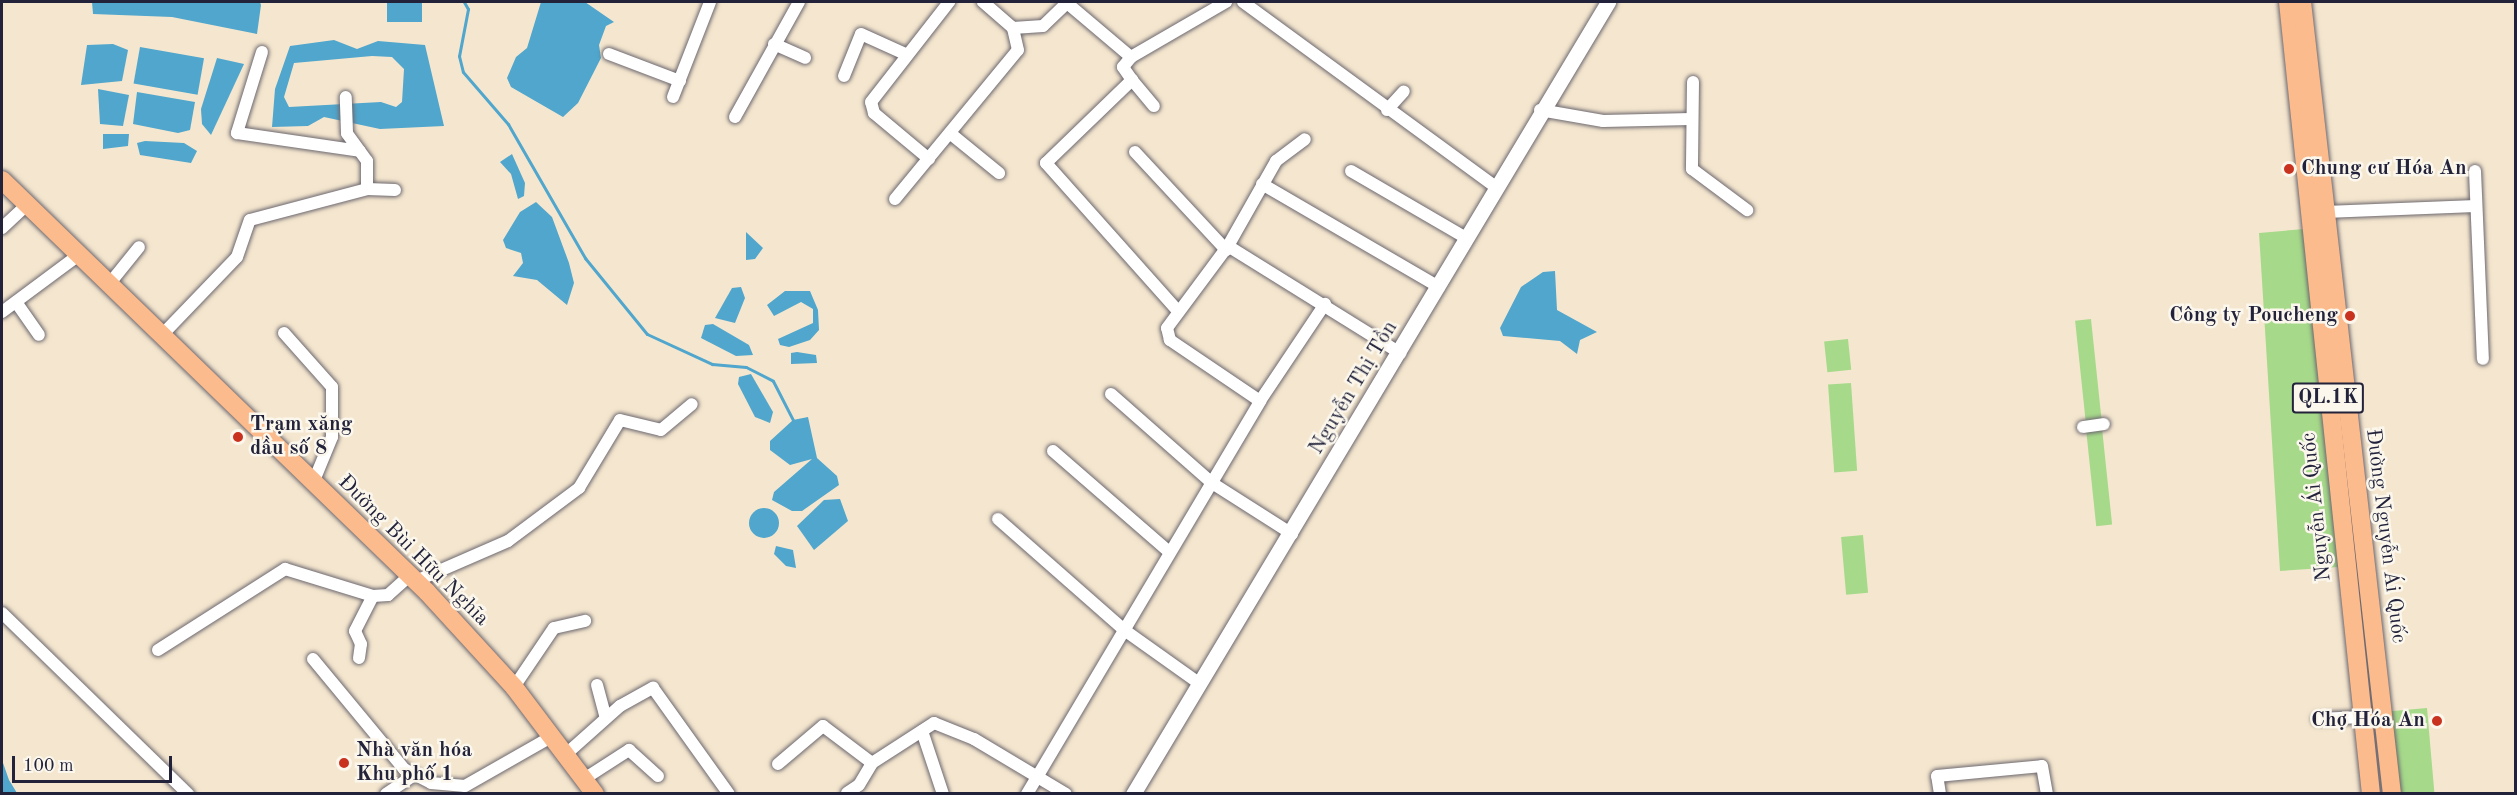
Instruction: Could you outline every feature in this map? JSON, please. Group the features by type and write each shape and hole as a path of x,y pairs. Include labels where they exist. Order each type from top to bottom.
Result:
{"main road":[{"name":"Nguyễn Ái Quốc","path":"2288,2 2317,212"},
{"name":"Nguyễn Ái Quốc","path":"2302,2 2317,212 2362,717 2371,794"},
{"name":"Đường Bùi Hữu Nghĩa","path":"4,186 28,204 413,578 514,687 589,786"},
{"name":"Đường Nguyễn Ái Quốc","path":"2317,212 2392,794"}],"street":[{"path":"673,97 710,2"},
{"path":"735,117 798,2"},
{"path":"929,159 872,108 906,54 949,2"},
{"path":"1154,106 1123,67 1131,57 1226,2"},
{"path":"1243,2 1387,110 1496,187"},
{"name":"Nguyễn Thị Tồn","path":"1133,794 1468,239 1540,110 1608,2"},
{"path":"895,200 1018,50 1013,28 987,3"},
{"path":"1013,28 1043,26 1067,3 1131,57"},
{"path":"844,76 861,34 906,54"},
{"path":"774,44 805,58"},
{"path":"262,52 237,133 360,151"},
{"path":"609,54 680,81"},
{"path":"1132,80 1046,164 1177,310"},
{"path":"1693,82 1691,119 1695,174 1747,210"},
{"path":"1387,110 1404,91"},
{"path":"346,99 347,133 368,165 367,189"},
{"path":"1540,110 1570,120 1691,119"},
{"path":"951,134 999,173"},
{"path":"1260,401 1170,340 1167,328 1177,310 1227,248 1276,161 1305,139"},
{"path":"1135,152 1227,248 1324,304 1400,353"},
{"path":"1351,171 1468,239"},
{"path":"2475,171 2483,359"},
{"path":"1262,184 1439,287"},
{"path":"162,335 237,257 250,220 367,189 395,190"},
{"path":"2,228 28,204"},
{"path":"2317,212 2476,206"},
{"path":"110,283 139,247"},
{"path":"2,312 80,254"},
{"path":"16,302 39,335"},
{"path":"1027,794 1260,401 1324,304"},
{"path":"284,333 332,387 332,437 313,483"},
{"path":"1111,394 1212,483 1292,534"},
{"path":"158,651 285,569 374,596 388,595 413,578 508,541 579,488 620,420 661,430 692,404"},
{"path":"2083,426 2104,424"},
{"path":"1053,451 1169,552"},
{"path":"998,519 1123,629 1200,684"},
{"path":"359,658 361,644 355,631 374,596"},
{"path":"2,613 188,794"},
{"path":"514,687 554,628 585,621"},
{"path":"313,659 413,776 461,790 551,737"},
{"path":"597,685 606,718"},
{"path":"565,755 606,718 653,688 729,794"},
{"path":"2319,719 2362,717"},
{"path":"847,793 859,785 872,763 922,731 939,724 1038,775 1066,794"},
{"path":"778,764 825,725 872,763"},
{"path":"922,731 943,794"},
{"path":"589,786 629,750 658,776"},
{"path":"1940,794 1937,777 2042,766 2047,794"},
{"path":"386,794 413,776"}],"green space":[{"path":"2304,229 2338,567 2280,571 2259,233"},
{"path":"2091,319 2102,420 2086,422 2075,321"},
{"path":"1848,339 1851,370 1827,372 1824,342"},
{"path":"1851,383 1857,471 1834,472 1828,385"},
{"path":"2102,428 2112,524 2096,526 2086,430"},
{"path":"1863,535 1868,593 1846,595 1841,537"},
{"path":"2427,708 2434,793 2397,794 2390,711"}],"water":[{"path":"92,2 260,2 261,5 257,34 172,17 93,14"},
{"path":"387,2 422,2 422,22 387,22"},
{"path":"541,2 585,2 614,22 606,26 599,45 601,58 578,103 563,117 511,87 507,78 516,57 527,48"},
{"path":"334,40 357,49 378,41 425,45 444,126 380,129 324,117 308,126 272,127 275,89 290,46","holes":["372,56 392,57 404,69 402,102 396,107 381,102 289,107 284,97 294,63"]},
{"path":"113,44 128,50 122,81 81,85 87,45"},
{"path":"140,47 204,58 198,95 134,83"},
{"path":"217,58 244,64 211,135 202,124 201,109"},
{"path":"98,89 129,95 123,126 100,124"},
{"path":"137,92 195,102 190,130 178,133 133,124"},
{"path":"103,134 129,134 128,146 103,149"},
{"path":"145,141 184,143 197,151 191,163 140,155 137,143"},
{"path":"512,154 525,183 524,196 518,199 511,174 500,162"},
{"path":"536,202 552,217 569,263 574,283 567,305 537,280 513,276 523,263 521,253 506,248 503,240 520,212"},
{"path":"746,232 763,248 755,259 746,260"},
{"path":"1555,271 1557,310 1597,332 1580,340 1577,354 1560,341 1503,336 1500,328 1521,287 1543,272"},
{"path":"741,287 745,298 735,323 715,318 732,288"},
{"path":"785,291 810,291 818,310 819,330 810,340 789,347 780,345 778,339 813,323 813,309 801,302 774,316 767,305"},
{"path":"713,324 749,345 753,355 736,356 701,338 705,325"},
{"path":"791,353 816,355 817,363 791,364"},
{"path":"751,374 773,412 770,423 755,417 738,384 739,377"},
{"path":"808,417 817,458 837,476 839,485 802,511 792,511 772,500 774,492 812,459 790,465 770,450 770,441 793,420"},
{"path":"840,499 848,521 814,550 797,526 824,500"},
{"path":"764,508 775,512 779,523 775,534 764,538 753,534 749,523 753,512"},
{"path":"776,546 793,550 796,568 786,566 774,554"},
{"path":"2,760 9,780 17,793 2,793"}],"waterway":[{"path":"464,2 468,9 459,56 463,72 508,124 585,258 647,334 712,364 746,367 773,381 793,420"}],"place":[{"name":"Chung cư Hóa An","path":"2289,169"},
{"name":"Công ty Poucheng","path":"2350,316"},
{"name":"Trạm xăng dầu số 8","path":"238,437"},
{"name":"Chợ Hóa An","path":"2437,721"},
{"name":"Nhà văn hóa Khu phố 1","path":"344,763"}]}
